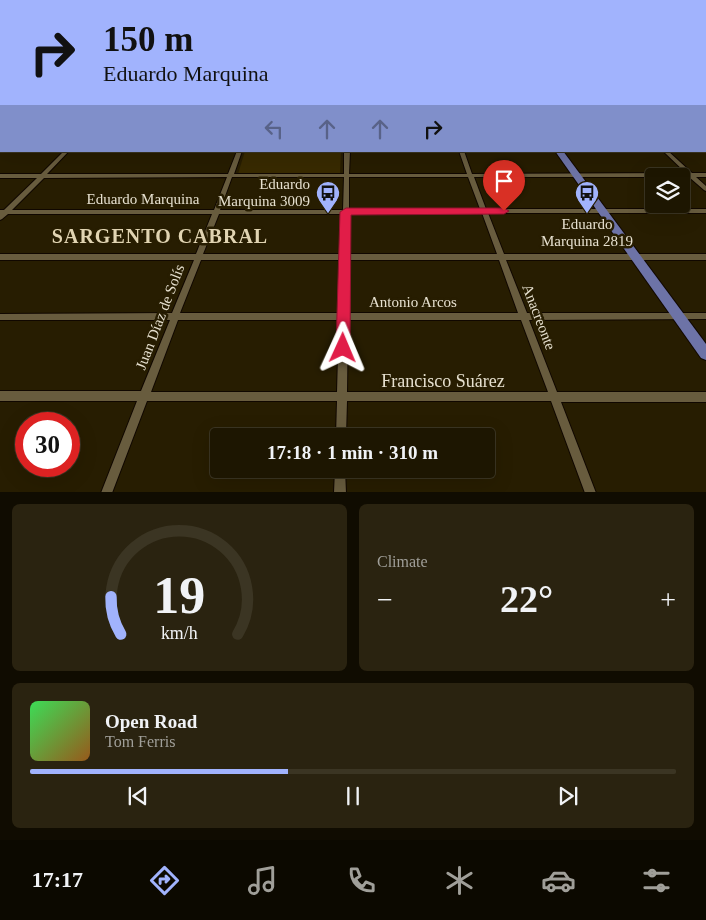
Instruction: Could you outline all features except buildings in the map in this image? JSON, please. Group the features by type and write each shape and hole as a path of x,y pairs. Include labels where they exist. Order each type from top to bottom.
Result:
{"main road":[{"path":"560,152 706,354"}],"street":[{"path":"0,218 3,212 66,152"},
{"name":"Juan Díaz de Solís","path":"106,492 240,152"},
{"path":"341,428 347,152"},
{"name":"Anacreonte","path":"461,152 592,492"},
{"path":"666,152 706,188"},
{"path":"0,176 706,175"},
{"name":"Eduardo Marquina","path":"3,212 706,211"},
{"path":"0,257 706,256"},
{"name":"Antonio Arcos","path":"0,317 706,316"},
{"name":"Francisco Suárez","path":"0,396 706,397"},
{"path":"340,478 340,492"}],"shaded area":[{"path":"245,152 341,152 340,174 238,174"}],"place":[{"name":"Eduardo Marquina 3009","path":"328,214"},
{"name":"Eduardo Marquina 2819","path":"587,214"}],"district":[{"name":"SARGENTO CABRAL","path":"160,236"}],"route":[{"path":"343,348 346,212 504,211"}]}
